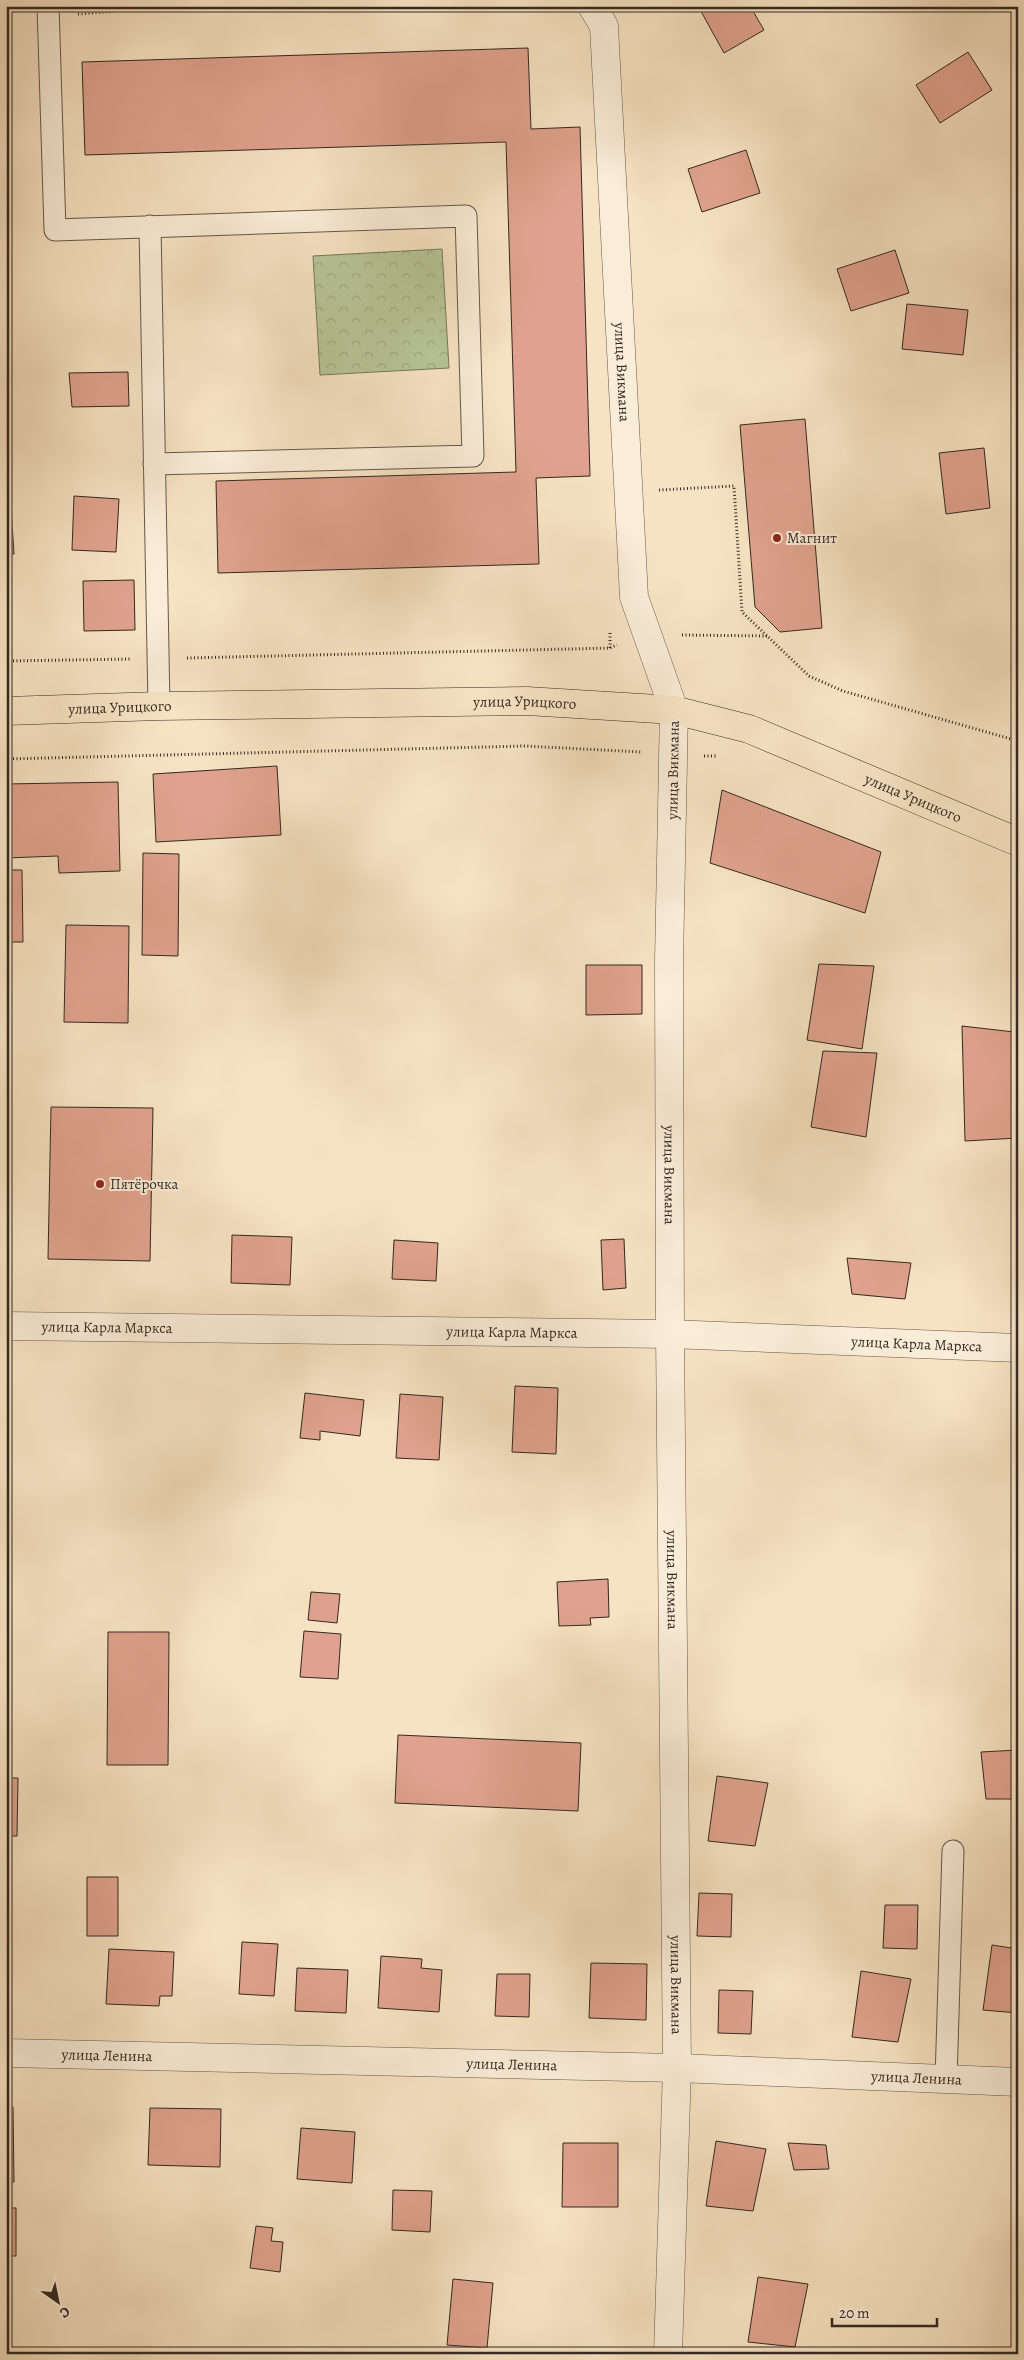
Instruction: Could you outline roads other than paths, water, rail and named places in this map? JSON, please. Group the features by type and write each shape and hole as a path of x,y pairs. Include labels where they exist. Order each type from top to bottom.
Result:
{"main road":[{"name":"улица Урицкого","path":"6,710 527,701 674,710 749,729 1018,842"}],"street":[{"name":"улица Викмана","path":"592,6 604,26 634,597 674,710 669,961 670,1334 677,2068 668,2354"},
{"name":"улица Карла Маркса","path":"6,1326 670,1334 1018,1348"},
{"name":"улица Ленина","path":"6,2053 677,2068 1018,2082"}],"lane":[{"path":"48,11 55,230 466,216 474,456 154,464"},
{"path":"150,226 159,706"},
{"path":"946,2080 953,1851"}],"place":[{"name":"Магнит","path":"777,538"},
{"name":"Пятёрочка","path":"100,1184"}]}
